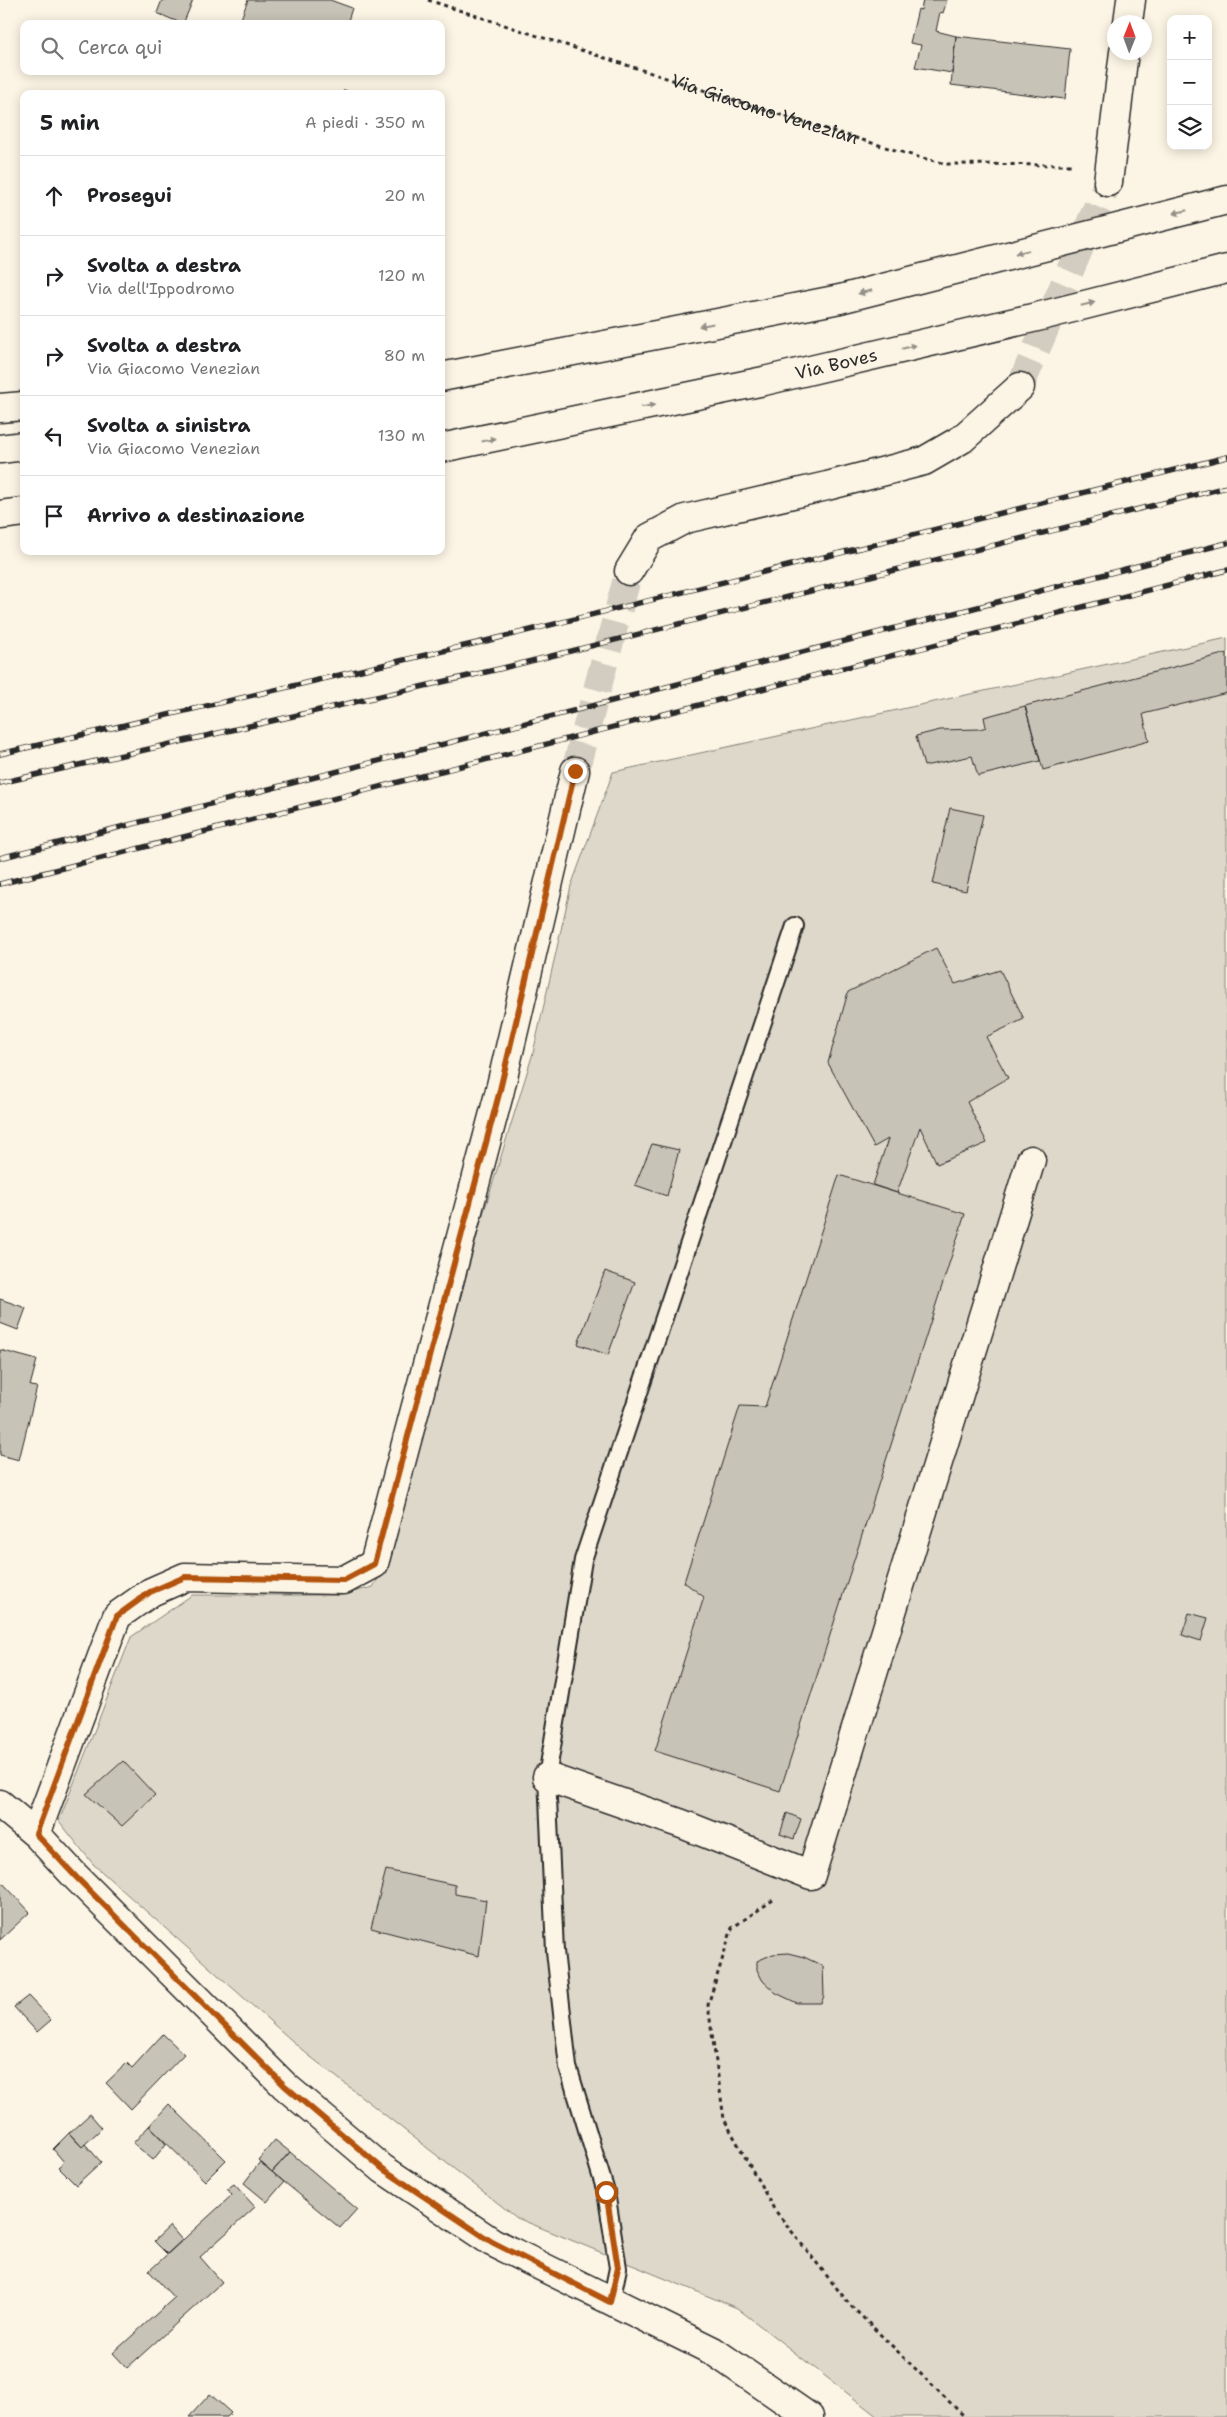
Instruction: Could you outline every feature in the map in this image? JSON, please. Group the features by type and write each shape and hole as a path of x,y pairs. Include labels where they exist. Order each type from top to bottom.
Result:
{"main road":[{"path":"1129,15 1131,0"},
{"path":"1109,174 1123,60"},
{"path":"445,376 840,299 1227,200"},
{"name":"Via Boves","path":"445,447 764,381 1041,316 1227,269"},
{"path":"629,571 649,538 685,519 924,461 962,439 1020,388"},
{"path":"0,408 20,406"},
{"path":"0,449 20,446"},
{"path":"0,515 20,512"},
{"path":"36,1834 117,1616 150,1592 185,1577 344,1580 374,1564 499,1094 575,771"},
{"path":"547,1777 682,1824 812,1875 1031,1160"},
{"path":"0,1804 36,1834 76,1877 285,2086 383,2169 492,2242 610,2302 713,2351 808,2417"}],"lane":[{"path":"610,2302 618,2268 606,2192 568,2067 555,1951 547,1777 583,1560 795,926"}],"path":[{"name":"Via Giacomo Venezian","path":"428,0 761,109 918,157 947,164 1109,174"},
{"path":"812,1875 732,1928 708,2005 724,2119 774,2209 850,2305 965,2417"}],"shaded area":[{"path":"1227,638 1227,2417 878,2417 737,2308 517,2218 307,2054 93,1864 59,1821 131,1637 192,1595 341,1595 373,1587 390,1559 482,1218 533,1053 571,886 613,772"}],"building":[{"path":"162,0 193,0 185,20 174,20 157,13"},
{"path":"248,0 330,0 352,8 348,20 240,20"},
{"path":"923,0 947,0 943,13 940,12 936,31 956,36 952,73 915,67 921,45 910,43 918,9 921,10"},
{"path":"956,36 1070,49 1065,99 951,85"},
{"path":"1227,653 1227,693 1143,714 1149,741 1043,770 1025,706"},
{"path":"1025,706 1040,761 978,776 972,756 924,766 916,736 940,730 980,729 986,727 984,717"},
{"path":"950,808 983,815 966,891 933,884"},
{"path":"936,948 955,984 1000,970 1024,1019 986,1037 1008,1078 967,1102 987,1143 937,1164 920,1127 897,1193 873,1185 888,1139 874,1147 828,1063 848,992"},
{"path":"652,1144 679,1150 667,1196 635,1185"},
{"path":"839,1175 965,1214 780,1791 655,1751 704,1597 684,1582 740,1406 765,1407"},
{"path":"605,1271 635,1282 608,1355 578,1344"},
{"path":"0,1299 26,1308 18,1330 0,1323"},
{"path":"0,1350 37,1360 30,1386 37,1387 19,1460 0,1455"},
{"path":"1189,1613 1208,1618 1201,1641 1182,1635"},
{"path":"123,1761 155,1795 122,1826 86,1794"},
{"path":"787,1813 801,1819 794,1839 780,1834"},
{"path":"386,1870 455,1885 455,1894 486,1900 479,1956 371,1928"},
{"path":"0,1880 30,1912 0,1940"},
{"path":"788,1953 804,1957 823,1966 824,1996 821,2003 797,2003 776,1993 763,1981 757,1970 757,1961 773,1954"},
{"path":"28,1996 51,2020 37,2032 14,2007"},
{"path":"163,2034 184,2054 131,2109 106,2083 127,2063 132,2068"},
{"path":"169,2104 226,2160 205,2181 149,2126"},
{"path":"90,2114 102,2128 82,2147 69,2133"},
{"path":"149,2126 166,2144 153,2160 133,2143"},
{"path":"69,2133 82,2147 85,2144 101,2162 76,2185 58,2167 64,2162 53,2149"},
{"path":"275,2140 290,2152 272,2172 258,2160"},
{"path":"290,2152 357,2209 340,2228 272,2172"},
{"path":"260,2162 284,2182 267,2202 244,2183"},
{"path":"234,2184 255,2207 200,2257 222,2282 127,2368 113,2353 174,2298 149,2271 232,2195 227,2189"},
{"path":"170,2226 182,2240 167,2254 154,2241"},
{"path":"210,2394 231,2413 227,2417 189,2417"}],"tunnel":[{"path":"1020,387 1108,182"},
{"path":"575,771 629,571"}],"railway":[{"path":"0,754 490,640 1227,457"},
{"path":"0,783 499,669 1227,487"},
{"path":"0,858 1227,543"},
{"path":"0,884 1227,570"}],"route":[{"path":"575,771 499,1094 374,1564 344,1580 314,1581 185,1577 150,1592 117,1616 36,1834 76,1877 285,2086 383,2169 492,2242 610,2302 618,2268 606,2192"}]}
